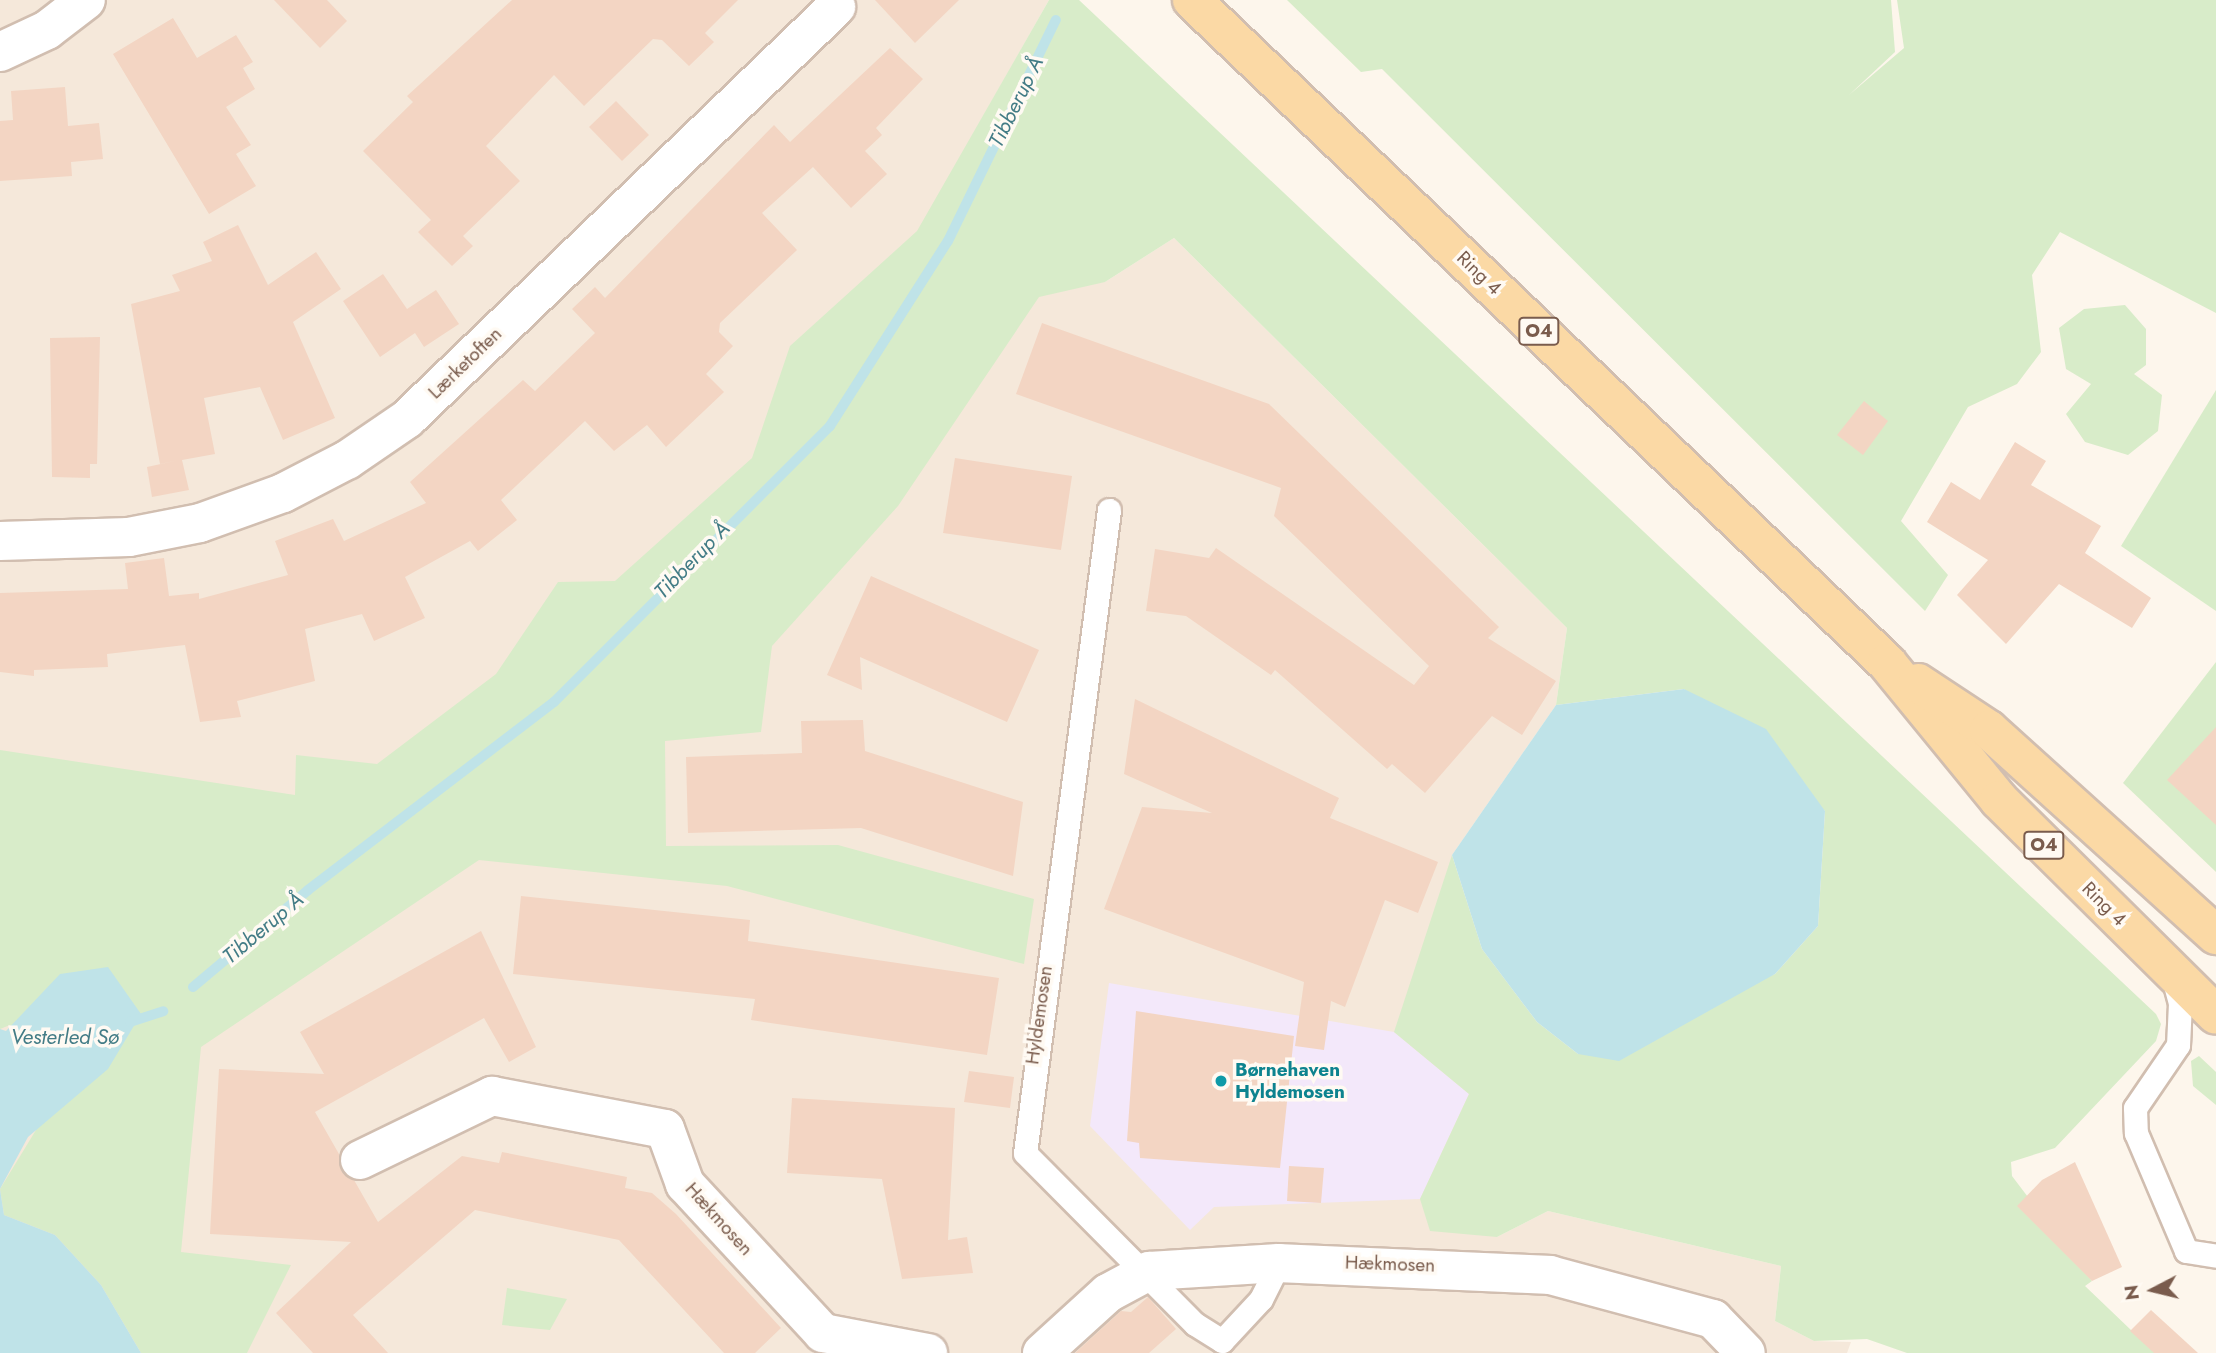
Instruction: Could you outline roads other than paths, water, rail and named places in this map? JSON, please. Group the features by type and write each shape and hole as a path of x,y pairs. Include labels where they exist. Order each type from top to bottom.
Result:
{"main road":[{"name":"Ring 4","path":"1192,0 1887,663 1999,800 2216,1015"},
{"name":"Ring 4","path":"1887,663 1989,730 2216,935"}],"street":[{"path":"0,52 47,30 86,0"},
{"name":"Lærketoften","path":"0,541 129,537 200,523 283,493 347,460 407,419 836,7"},
{"name":"Hækmosen","path":"360,1160 492,1096 665,1129 685,1184 823,1333 928,1353"},
{"name":"Hækmosen","path":"1042,1353 1108,1293 1149,1271 1279,1263 1550,1275 1713,1319 1746,1353"}],"lane":[{"name":"Hyldemosen","path":"1109,510 1025,1153 1149,1271 1195,1324 1222,1341 1261,1299 1279,1263"},
{"path":"2170,970 2180,1003 2178,1045 2135,1108 2137,1133 2186,1251 2216,1255"}],"water":[{"path":"1684,689 1766,729 1825,811 1818,926 1775,974 1619,1061 1578,1054 1537,1022 1482,949 1452,855 1556,705"},
{"name":"Vesterled Sø","path":"108,967 141,1014 108,1069 28,1137 0,1189 0,1029 6,1031 60,974"},
{"path":"0,1189 4,1215 55,1235 101,1285 141,1353 0,1353"}],"waterway":[{"name":"Tibberup Å","path":"193,987 308,890 554,702 830,426 948,241 1056,20"},
{"name":"Tibberup Å","path":"130,1022 163,1011"}],"place":[{"name":"Børnehaven Hyldemosen","path":"1221,1081"}]}
